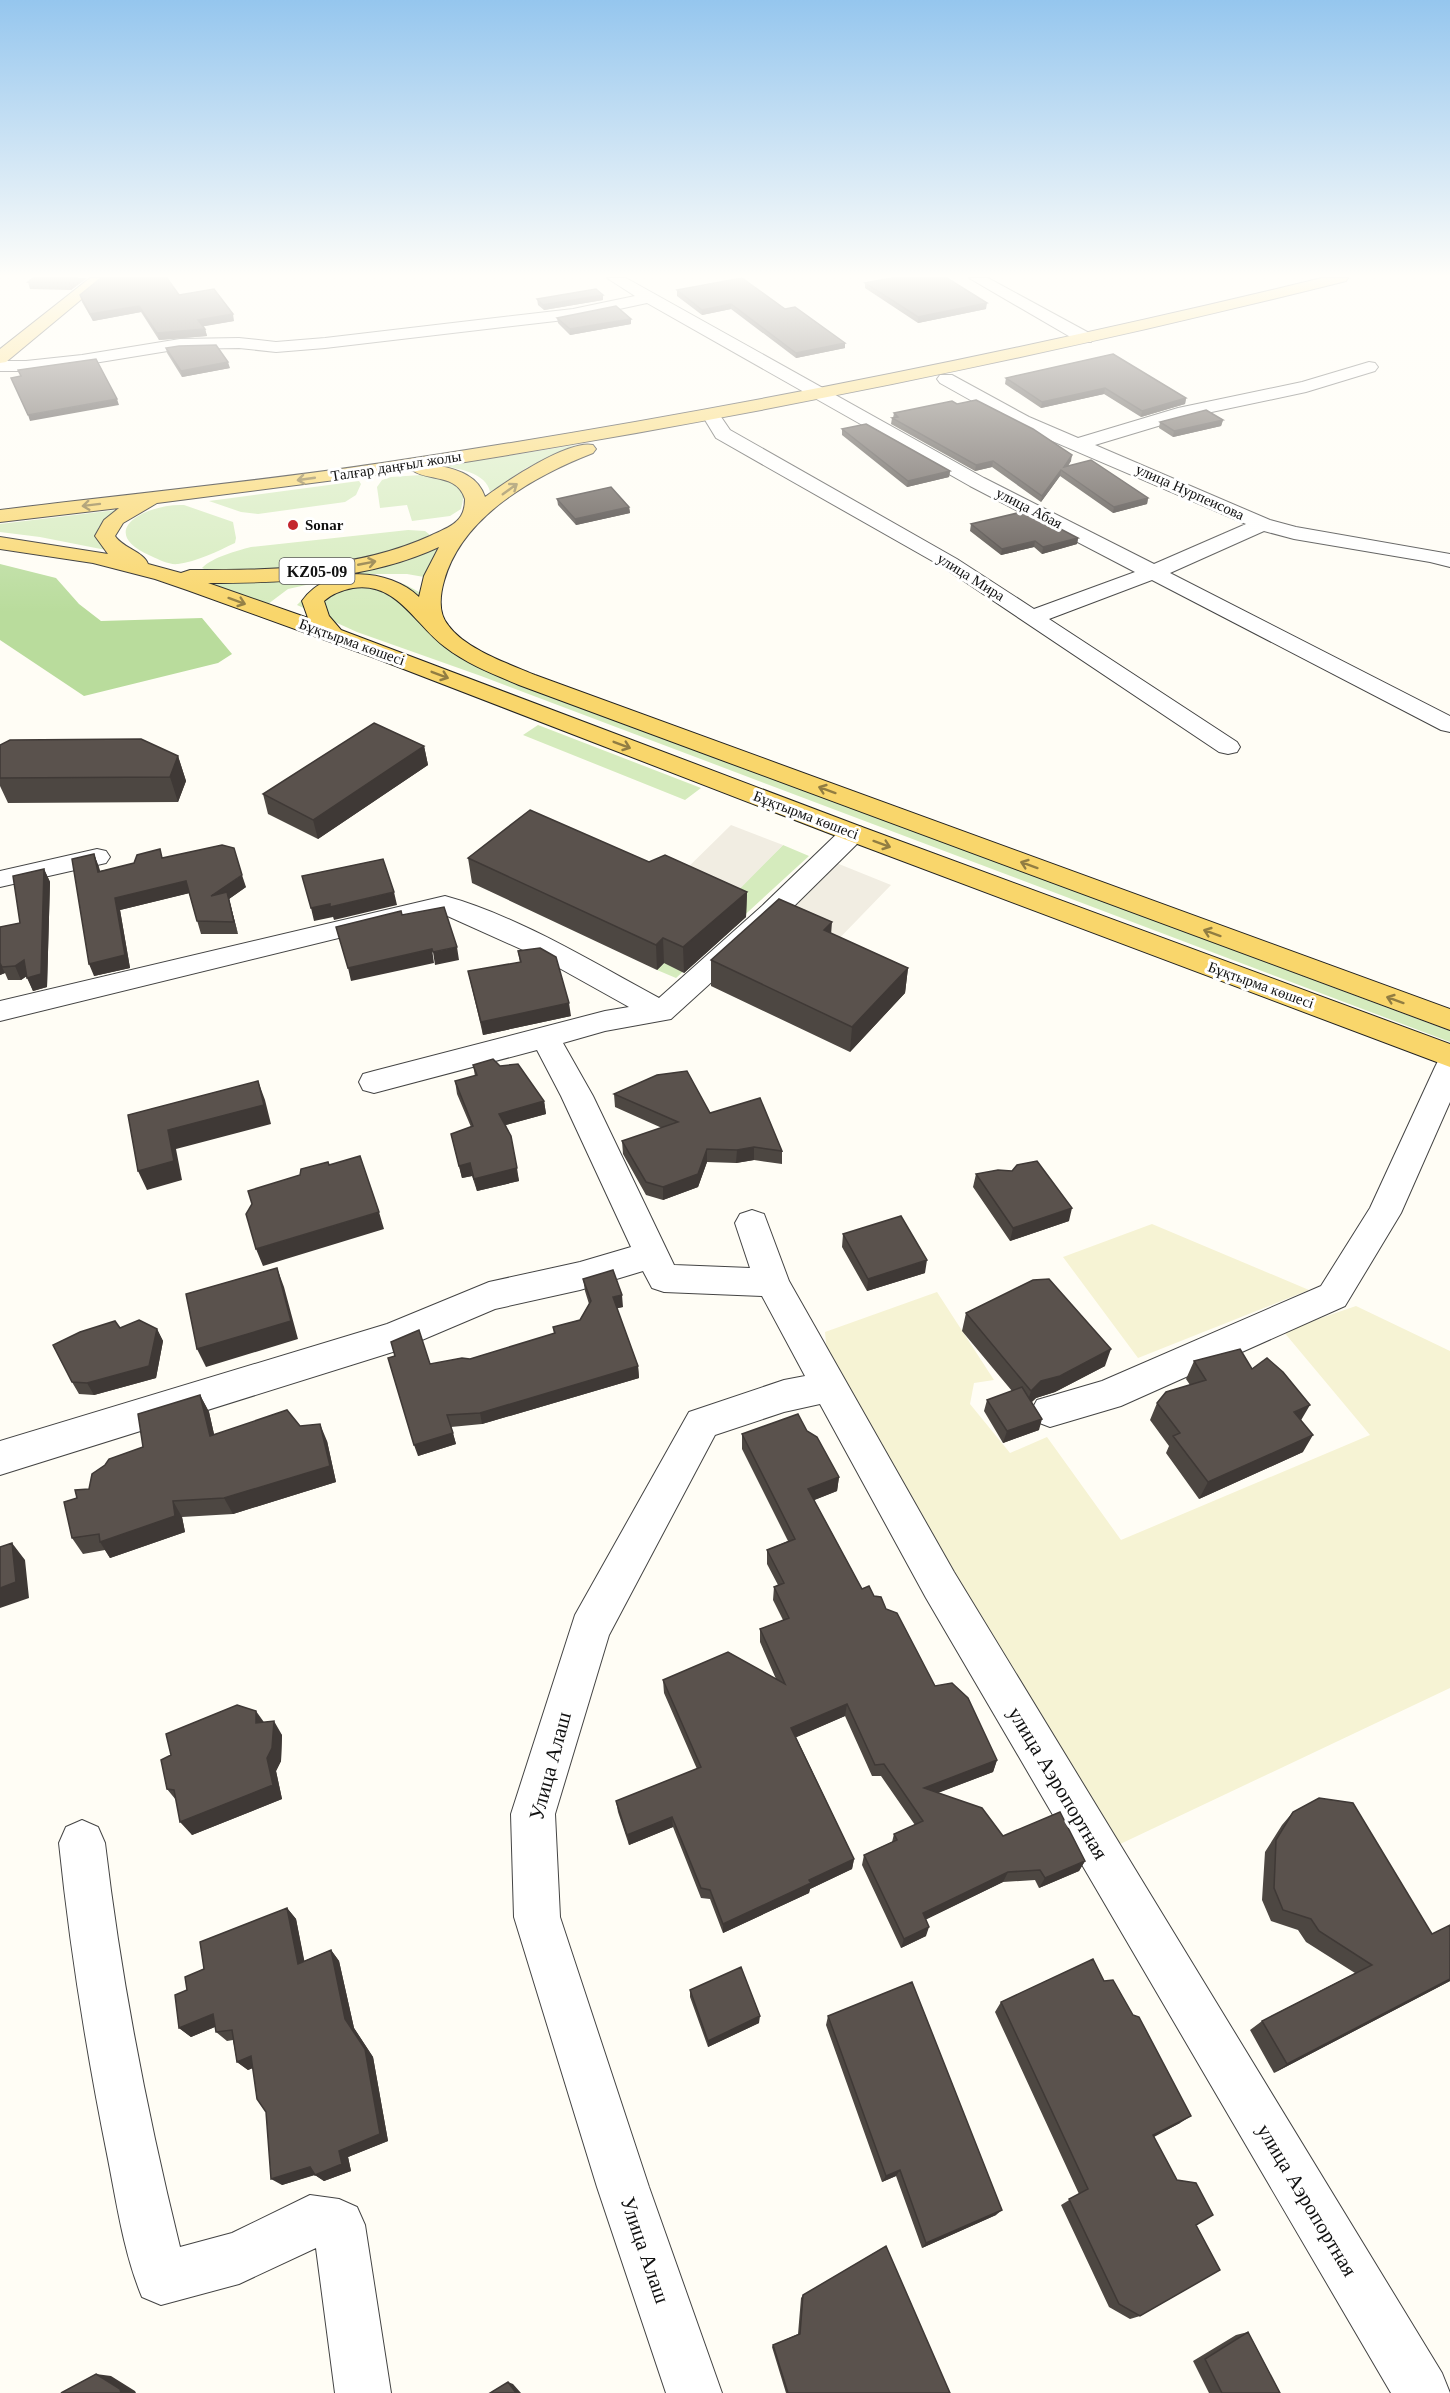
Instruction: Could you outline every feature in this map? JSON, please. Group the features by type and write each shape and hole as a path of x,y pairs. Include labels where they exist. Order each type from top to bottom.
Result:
{"main road":[{"name":"KZ05-09","path":"0,543 88,556 162,574 267,575 343,567 416,550 465,526 492,502 547,465 621,436 701,417 840,390"},
{"name":"Талғар даңғыл жолы","path":"0,516 385,468 701,417"},
{"name":"KZ05-09","path":"385,468 440,471 461,479 470,487 476,500 465,526"},
{"name":"Талғар даңғыл жолы","path":"162,574 121,555 112,548 105,536 106,530 121,515 142,504 170,495"},
{"path":"442,632 429,605 435,572 465,526"},
{"name":"Бұқтырма көшесі","path":"162,574 333,635 852,833 1450,1056"},
{"name":"Бұқтырма көшесі","path":"333,635 314,608 313,601 316,595 340,584 369,580 393,586 408,597 442,632 479,656 527,680 1450,1020"}],"street":[{"name":"улица Абая","path":"812,390 977,482 1450,725"},
{"name":"улица Нурпеисова","path":"965,390 1022,421 1263,524 1294,533 1444,555"},
{"path":"1079,444 1184,412 1293,390"},
{"name":"улица Мира","path":"701,417 723,434 950,562 1228,747"},
{"path":"1033,617 1154,572 1263,524"},
{"path":"374,1082 605,1021 662,1012 772,912 852,833"},
{"path":"0,879 97,857"},
{"path":"0,1011 445,905 553,952 662,1012"},
{"path":"545,1037 664,1278 772,1283"},
{"path":"1050,1411 1108,1395 1333,1296 1384,1213 1450,1067"},
{"name":"улица Аэропортная","path":"752,1223 772,1283 940,1585 1422,2393"},
{"path":"0,1458 396,1336 489,1296 580,1276 651,1255"},
{"name":"Улица Алаш","path":"694,2393 623,2187 537,1917 533,1814 590,1629 702,1423 784,1395 830,1387"},
{"path":"82,1843 99,1980 137,2181 161,2278 239,2258 310,2221 339,2225 363,2393"}],"shaded area":[{"path":"731,825 783,845 723,906 672,883"},
{"path":"834,862 891,885 830,948 773,921"},
{"path":"1152,1224 1309,1290 1138,1358 1063,1257"},
{"path":"937,1292 994,1380 974,1383 970,1404 1010,1453 1047,1437 1121,1540 1370,1435 1283,1331 1356,1306 1450,1351 1450,1688 1116,1846 830,1387 825,1332"}],"green space":[{"path":"575,445 526,468 490,492 488,486 478,476 444,466"},
{"path":"421,475 439,478 456,485 464,495 461,509 450,516 412,521 407,505 380,508 377,487 382,480 391,477"},
{"path":"359,481 361,484 356,495 345,502 258,514 241,512 209,501"},
{"path":"184,505 233,522 235,543 199,559 175,564 164,562 134,547 127,537 126,528 132,520 142,514 170,506"},
{"path":"116,510 98,528 98,541 106,550 0,532 0,524"},
{"path":"408,530 425,531 430,535 396,549 327,564 256,570 209,571 202,568 218,558 251,547"},
{"path":"440,546 424,577 407,574 373,574 333,579 288,589 268,604 190,578 334,573 406,561"},
{"path":"0,564 56,578 79,604 101,621 202,618 232,654 218,663 84,696 0,640"},
{"path":"374,582 404,584 421,593 444,645 462,659 488,672 1450,1031 1450,1042 481,676 357,632 297,605 314,593 332,586"},
{"path":"538,725 701,788 685,800 523,735"},
{"path":"783,845 809,856 676,978 657,970"}],"building":[{"path":"16,390 112,390 117,399 28,415"},
{"path":"1024,390 1097,390 1042,402"},
{"path":"1108,390 1172,390 1186,398 1142,411"},
{"path":"976,400 1033,429 1072,455 1064,467 1091,460 1148,498 1114,507 1061,470 1042,496 993,461 976,465 892,418 898,417 894,413 952,401 957,404"},
{"path":"1206,410 1223,420 1174,431 1160,422"},
{"path":"866,424 950,471 908,481 842,429"},
{"path":"611,487 629,507 575,519 557,499"},
{"path":"1026,511 1078,538 1043,547 1035,541 1002,549 971,524"},
{"path":"374,723 424,746 313,820 263,794"},
{"path":"141,739 178,756 170,777 0,778 0,745 10,740"},
{"path":"530,810 649,862 665,855 747,892 683,947 663,938 656,945 468,858"},
{"path":"222,845 234,848 242,875 211,896 227,892 234,922 197,921 186,881 115,898 125,955 89,964 72,859 94,854 98,872 134,863 137,855 160,849 162,858"},
{"path":"383,859 394,892 330,907 330,904 311,908 302,876"},
{"path":"44,869 41,974 27,978 24,960 15,966 2,967 0,927 20,923 13,876"},
{"path":"779,899 832,922 824,930 908,968 852,1027 711,960"},
{"path":"444,907 457,947 433,952 432,949 348,968 336,927 401,911 402,915"},
{"path":"540,948 556,957 569,1003 481,1022 468,971 521,962 518,951"},
{"path":"493,1059 500,1066 518,1064 544,1101 499,1114 511,1136 517,1168 474,1179 470,1163 459,1166 451,1134 473,1126 455,1081 477,1075 473,1065"},
{"path":"687,1071 710,1113 760,1098 782,1151 754,1147 737,1150 707,1149 698,1174 663,1187 646,1182 622,1141 678,1122 614,1094 657,1075"},
{"path":"258,1081 264,1105 168,1130 174,1161 138,1171 128,1115"},
{"path":"360,1156 379,1212 256,1249 246,1214 252,1204 248,1191 300,1175 301,1169 328,1162 329,1165"},
{"path":"1037,1161 1072,1208 1013,1228 976,1174 998,1170 1012,1171 1017,1165"},
{"path":"901,1216 927,1260 868,1279 843,1234"},
{"path":"277,1268 291,1321 197,1349 186,1294"},
{"path":"613,1270 622,1295 613,1297 638,1366 480,1413 447,1415 453,1433 414,1445 388,1358 395,1356 391,1342 419,1330 430,1364 462,1358 470,1359 555,1333 553,1327 580,1320 591,1301 583,1279"},
{"path":"1049,1279 1111,1349 1060,1376 1041,1381 1031,1391 966,1313 1033,1280"},
{"path":"139,1320 157,1329 149,1366 87,1383 72,1382 53,1345 80,1332 115,1321 120,1328"},
{"path":"1240,1349 1252,1369 1267,1358 1283,1372 1310,1405 1294,1412 1313,1435 1208,1482 1173,1436 1180,1433 1157,1403 1166,1392 1206,1380 1194,1361"},
{"path":"1022,1387 1042,1419 1007,1431 987,1400"},
{"path":"200,1395 210,1436 287,1410 300,1426 320,1424 330,1466 224,1498 173,1501 175,1516 100,1542 99,1534 72,1538 64,1502 77,1498 75,1490 89,1489 92,1474 105,1465 109,1459 143,1447 138,1414"},
{"path":"798,1414 807,1431 817,1437 839,1477 808,1489 862,1589 869,1586 874,1596 881,1597 886,1609 897,1613 935,1686 952,1683 968,1698 997,1760 924,1788 982,1808 1003,1836 1060,1812 1085,1861 1045,1878 1040,1870 1008,1872 923,1913 929,1927 904,1939 864,1855 897,1840 894,1834 923,1821 884,1764 875,1765 847,1704 791,1728 854,1859 809,1880 811,1883 723,1924 710,1890 701,1888 672,1817 627,1835 616,1801 701,1767 663,1680 728,1652 785,1684 760,1629 789,1618 774,1587 784,1583 767,1550 795,1539 742,1434"},
{"path":"12,1543 16,1582 0,1588 0,1547"},
{"path":"237,1705 256,1711 256,1723 274,1721 272,1748 267,1758 273,1785 180,1822 174,1790 167,1789 161,1760 171,1755 166,1734"},
{"path":"1319,1798 1353,1803 1432,1934 1450,1925 1450,1979 1287,2064 1262,2021 1372,1965 1319,1931 1311,1919 1283,1910 1274,1888 1276,1840 1293,1812"},
{"path":"287,1908 298,1964 331,1950 345,2019 365,2049 380,2134 339,2151 342,2164 315,2175 310,2167 271,2179 266,2112 257,2099 251,2056 237,2062 232,2030 216,2032 213,2014 179,2028 175,1995 187,1990 185,1977 204,1969 200,1942"},
{"path":"1093,1959 1104,1981 1113,1980 1133,2015 1139,2017 1191,2116 1153,2135 1177,2180 1196,2183 1213,2215 1196,2225 1220,2270 1140,2316 1119,2304 1069,2199 1088,2189 1001,2002"},
{"path":"741,1967 760,2016 708,2041 690,1990"},
{"path":"912,1982 1002,2210 926,2243 900,2170 886,2176 828,2016"},
{"path":"886,2246 950,2393 788,2393 773,2345 800,2334 803,2295"},
{"path":"1248,2332 1280,2393 1222,2393 1205,2359"},
{"path":"96,2374 120,2389 121,2393 61,2393"},
{"path":"508,2382 516,2393 490,2393"}],"place":[{"name":"Sonar","path":"293,525"}]}
